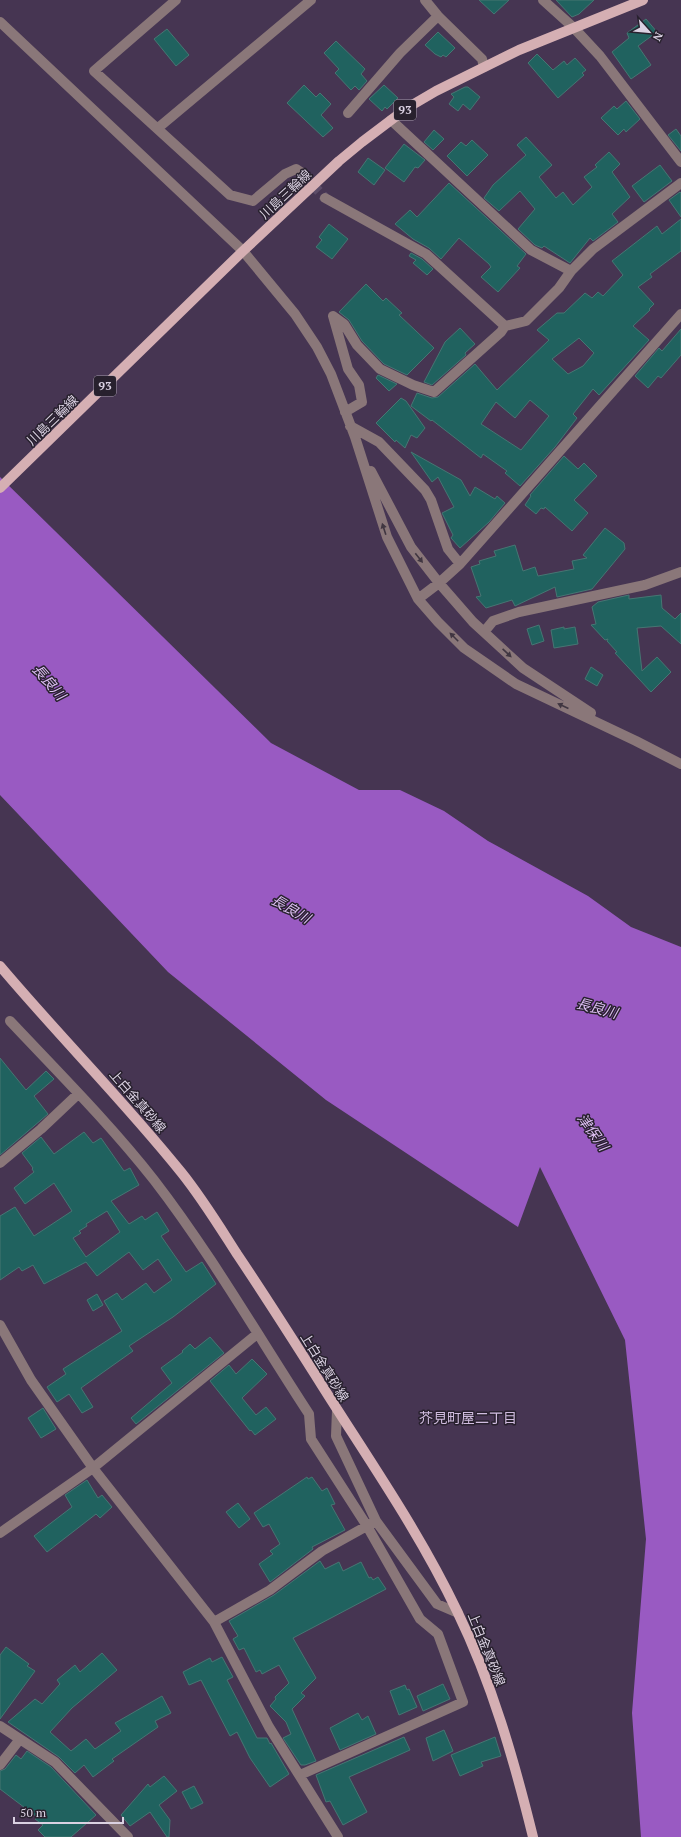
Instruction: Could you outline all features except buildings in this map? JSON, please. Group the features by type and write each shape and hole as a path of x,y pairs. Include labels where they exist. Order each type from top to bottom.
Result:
{"main road":[{"name":"川島三輪線","path":"0,488 243,251 339,161 391,120 407,108 436,91 519,50 643,0"},
{"name":"上白金真砂線","path":"0,966 39,1012 142,1125 184,1175 279,1318 438,1574 458,1613 492,1698 514,1763 533,1837"}],"street":[{"path":"176,0 94,70 230,195 253,201 285,174 296,169 302,173"},
{"path":"158,128 311,0"},
{"path":"424,0 438,16 482,59 484,67"},
{"path":"544,0 574,28 600,56 681,162"},
{"path":"348,114 400,53 438,16"},
{"path":"0,22 243,251 295,314 317,347 331,374 350,426 379,487 411,546 439,583 484,632 523,668 582,708 636,741"},
{"path":"391,120 531,250 571,271"},
{"path":"345,412 362,402 359,385 348,369 340,334 333,316 344,324 356,345 380,369 412,385 434,392 501,332 505,326 526,321 559,288 571,271 593,248 681,183"},
{"path":"325,198 426,254 505,326"},
{"path":"418,599 460,564 681,314"},
{"path":"350,426 379,442 425,490 431,500 448,549 460,564"},
{"path":"355,437 387,537 418,599 464,648 516,684 681,764"},
{"path":"484,632 493,621 519,612 645,584 681,572"},
{"path":"10,1021 78,1094 154,1180 190,1229 309,1414 311,1439 371,1523 438,1604 458,1613"},
{"path":"0,1163 41,1129 78,1094"},
{"path":"0,1325 31,1380 93,1468 214,1622 269,1727 338,1837"},
{"path":"0,1533 93,1468 257,1334"},
{"path":"300,1775 463,1702 438,1634 420,1619 371,1523 336,1436 337,1410"},
{"path":"214,1622 270,1590 322,1552 371,1523"},
{"path":"0,1726 55,1762 128,1837"},
{"path":"0,1765 20,1739"}],"water":[{"path":"0,477 271,743 359,790 400,790 444,811 488,841 588,896 631,927 681,947 681,1837 641,1837 632,1713 646,1539 625,1340 540,1167 518,1227 326,1100 168,972 0,795"}],"tunnel":[{"path":"302,173 325,198"}],"district":[{"name":"芥見町屋二丁目","path":"468,1418"}],"water label":[{"name":"長良川","path":"49,682"},
{"name":"長良川","path":"291,909"},
{"name":"長良川","path":"597,1008"},
{"name":"津保川","path":"593,1132"}]}
